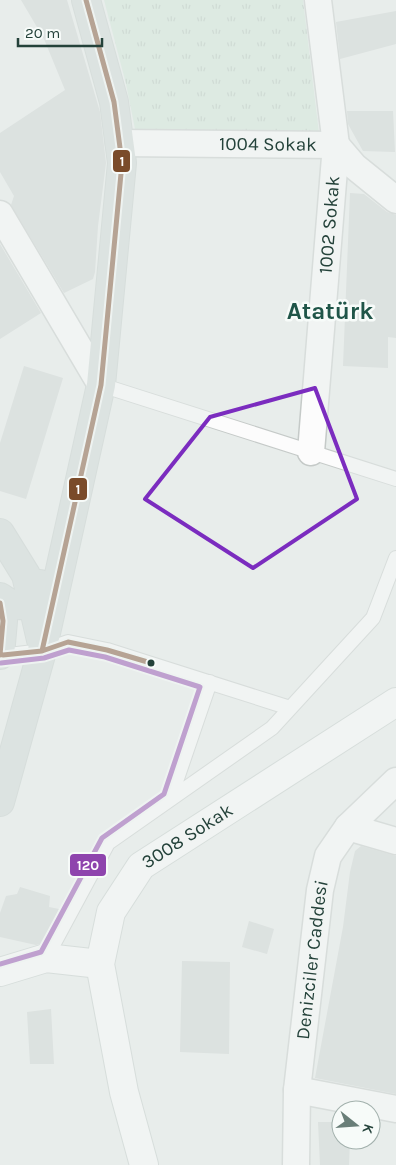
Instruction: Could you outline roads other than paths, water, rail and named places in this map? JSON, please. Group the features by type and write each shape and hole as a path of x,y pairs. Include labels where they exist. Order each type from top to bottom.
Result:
{"main road":[{"path":"0,802 42,651 101,385 122,163 114,102 86,0"},
{"path":"0,533 26,575 40,626 42,651"},
{"path":"0,597 10,605 28,602 68,535"},
{"path":"0,603 3,620 0,655"},
{"name":"3008 Sokak","path":"144,1165 124,1092 100,964 111,912 142,866 396,702"},
{"path":"0,972 46,958 100,964"}],"street":[{"name":"1002 Sokak","path":"311,452 336,145 318,0"},
{"name":"1004 Sokak","path":"119,143 336,145 354,166 396,200"},
{"path":"0,214 101,385"},
{"name":"Denizciler Caddesi","path":"296,1165 297,1090 320,890 328,856 348,828 396,781"},
{"path":"348,828 396,841"},
{"path":"297,1090 396,1108"}],"lane":[{"path":"101,385 396,479"},
{"path":"46,958 108,843 272,728 373,618 396,558"},
{"path":"0,655 42,651 68,642 107,650 290,708"},
{"path":"170,799 210,682"}],"district":[{"name":"Atatürk","path":"330,311"}]}
